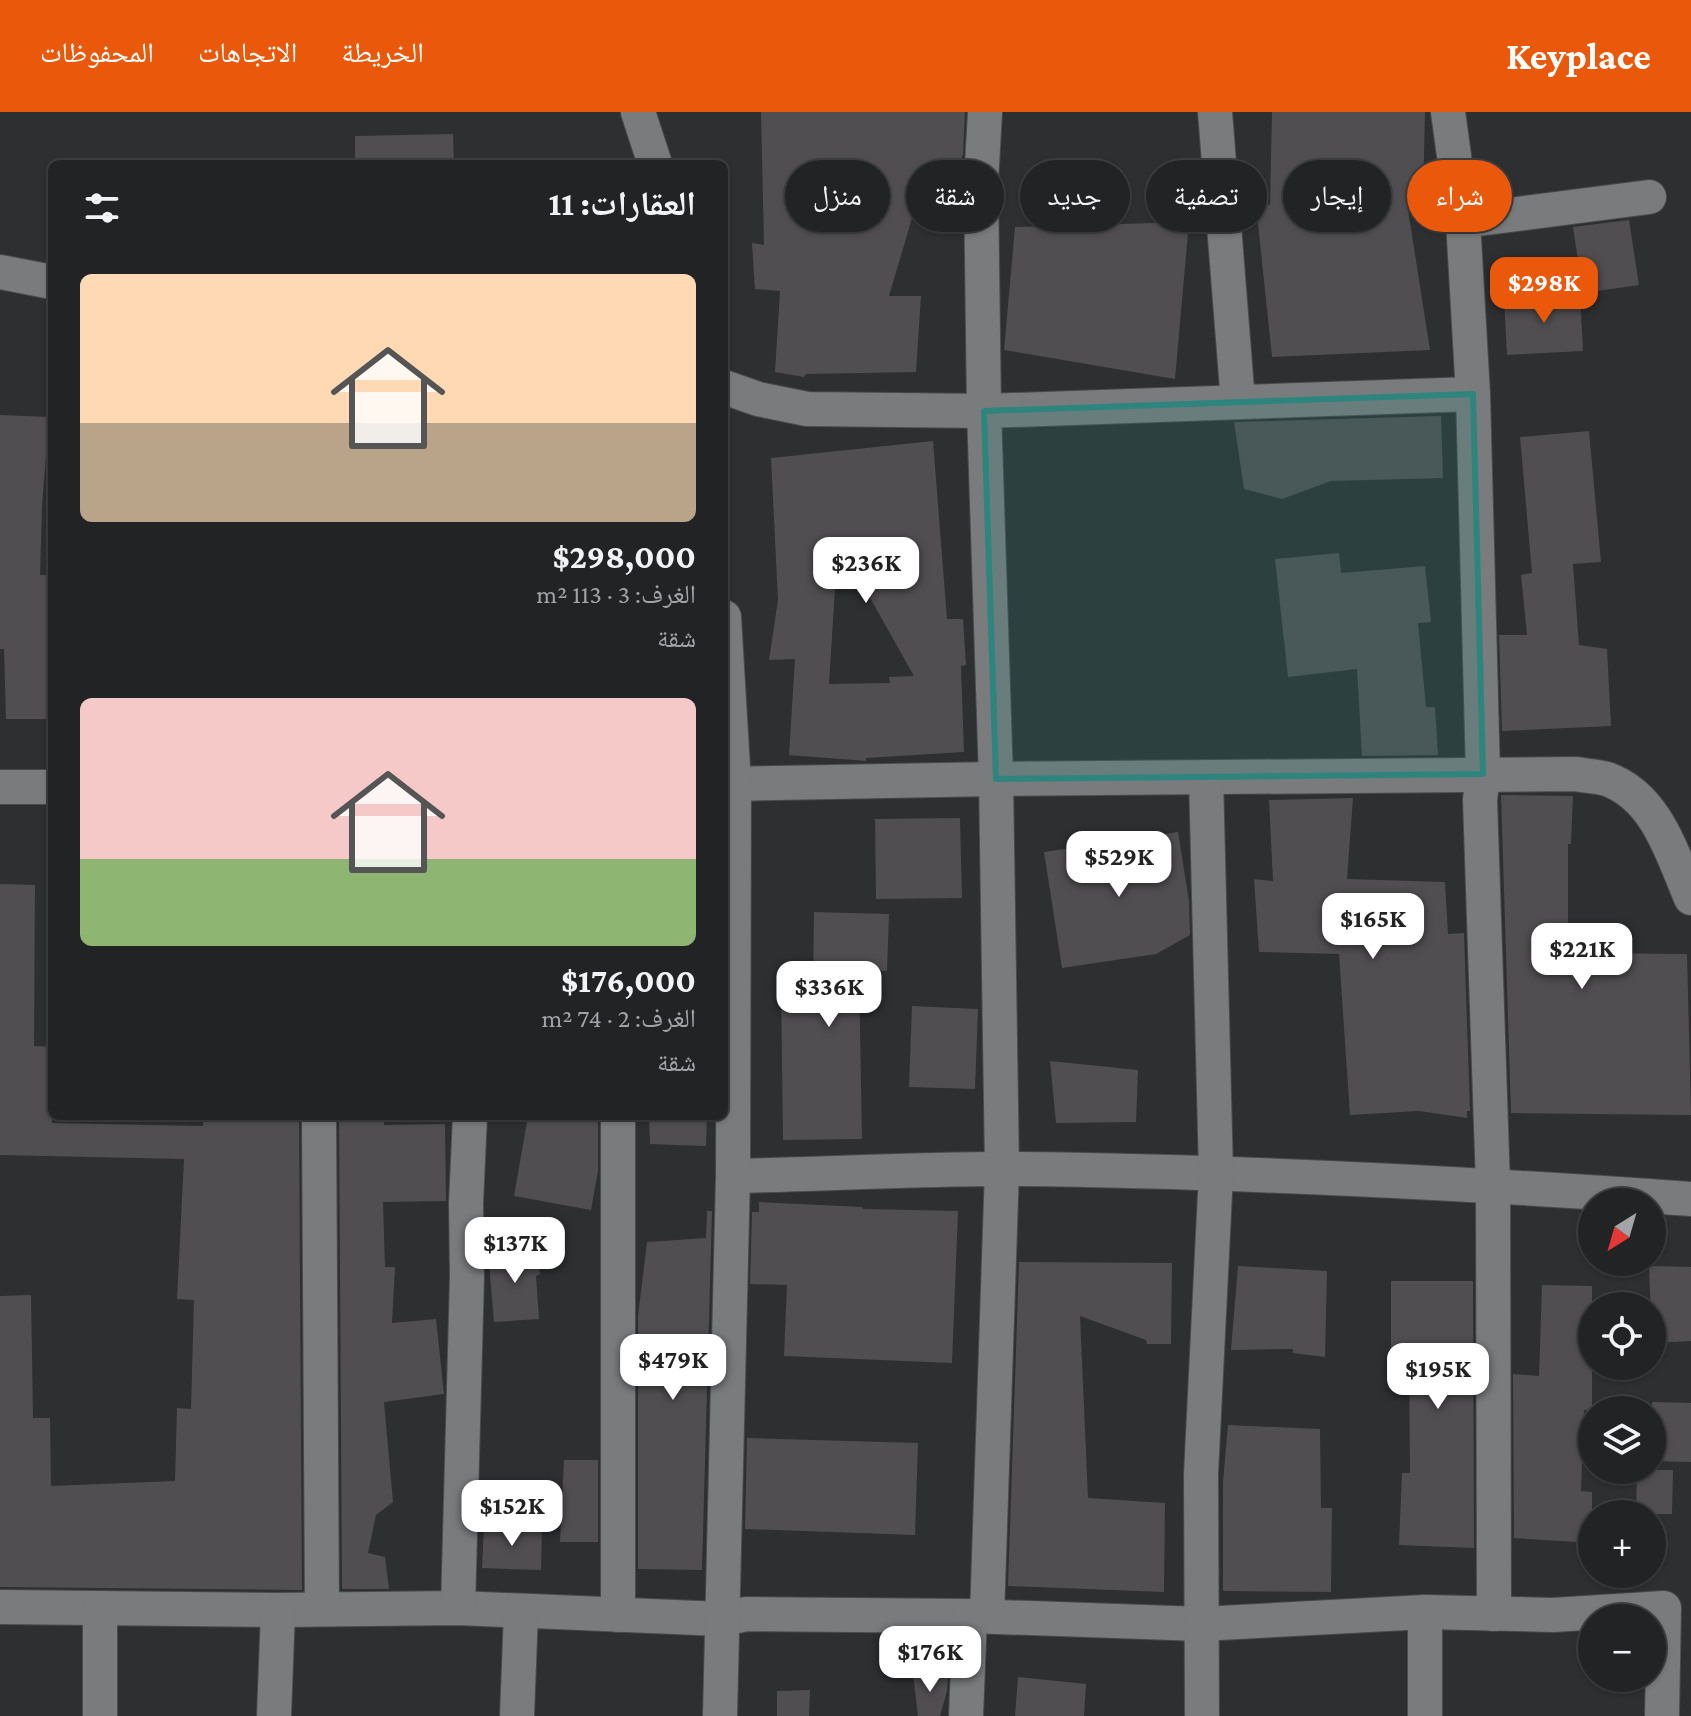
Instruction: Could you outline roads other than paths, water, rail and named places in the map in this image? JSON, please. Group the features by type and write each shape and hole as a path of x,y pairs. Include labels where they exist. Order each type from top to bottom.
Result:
{"street":[{"path":"638,112 654,160"},
{"path":"966,1716 978,1616 1002,1169 996,779 984,411 981,183 985,112"},
{"path":"1215,112 1238,402"},
{"path":"1448,112 1455,160"},
{"path":"1512,215 1649,197"},
{"path":"1464,232 1473,394 1483,774 1480,800 1493,1185 1494,1614"},
{"path":"0,272 48,281"},
{"path":"728,388 758,399 807,409 984,411 1473,394"},
{"path":"720,1716 733,1176 728,751"},
{"path":"729,784 1576,774 1606,779 1633,793 1655,816 1691,898"},
{"path":"1202,1716 1201,1474 1216,1173 1206,777"},
{"path":"0,787 48,787"},
{"path":"319,1120 322,1609"},
{"path":"458,1608 470,1120"},
{"path":"618,1120 618,1615"},
{"path":"733,1176 1002,1169 1216,1173 1493,1185 1691,1199"},
{"path":"0,1607 458,1608 722,1619 747,1614 978,1616 1201,1624 1425,1612 1553,1615 1677,1613 1662,1716"},
{"path":"100,1608 100,1716"},
{"path":"274,1716 278,1610"},
{"path":"517,1716 521,1612"},
{"path":"1425,1612 1425,1716"}]}
